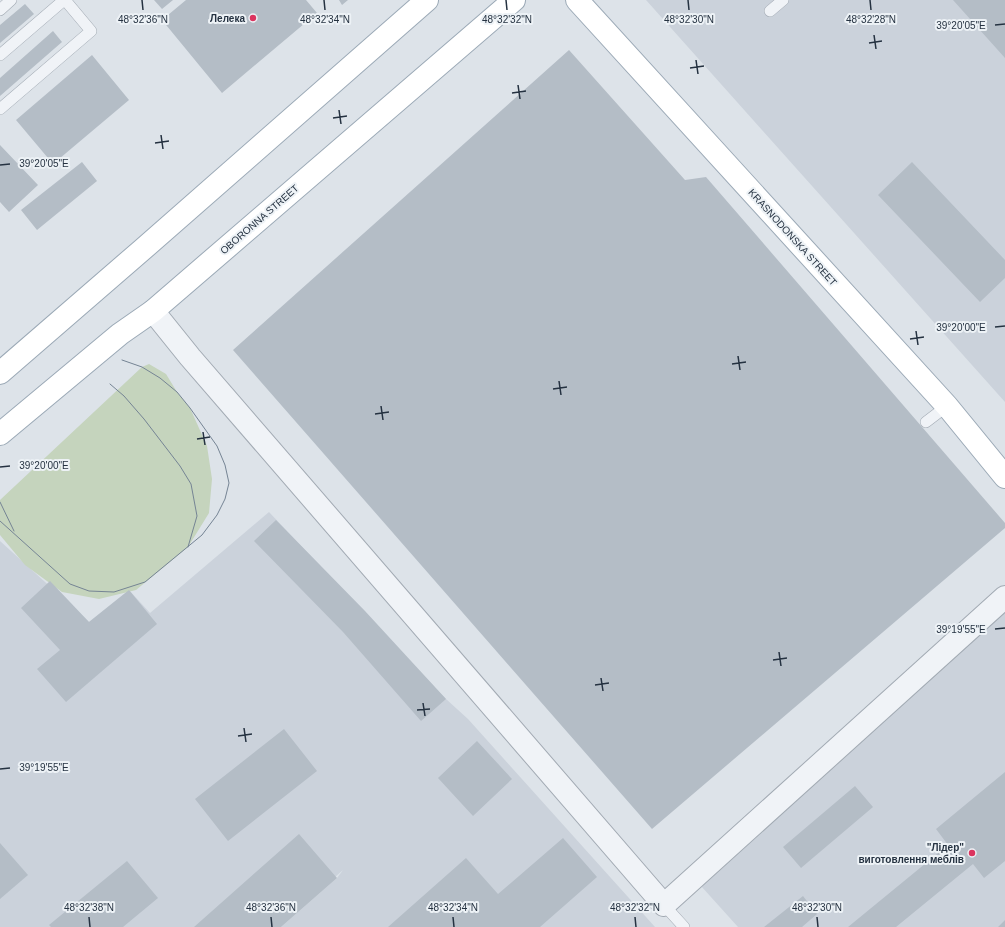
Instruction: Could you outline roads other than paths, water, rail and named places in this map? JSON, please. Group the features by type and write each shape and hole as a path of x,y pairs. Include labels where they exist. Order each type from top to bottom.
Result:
{"main road":[{"path":"0,373 426,0"},
{"name":"OBORONNA STREET","path":"0,434 120,334 153,311 514,0"},
{"name":"KRASNODONSKA STREET","path":"577,0 947,406 1005,477"}],"street":[{"path":"153,311 190,357 664,905 1005,597"}],"lane":[{"path":"0,10 11,0"},
{"path":"0,55 64,0 91,31 0,109"},
{"path":"770,11 783,0"},
{"path":"926,422 947,406"},
{"path":"664,905 684,927"}],"tram line":[{"path":"0,521 70,584 89,591 114,592 145,582 202,535 217,515 225,499 229,483 225,465 217,446 177,392 160,378 142,367 122,360"},
{"path":"110,384 124,396 144,419 180,466 191,484 197,516 188,547"},
{"path":"0,502 14,531"}],"place":[{"name":"Лелека","path":"253,18"},
{"name":"\"Лідер\" виготовлення меблів","path":"972,853"}]}
